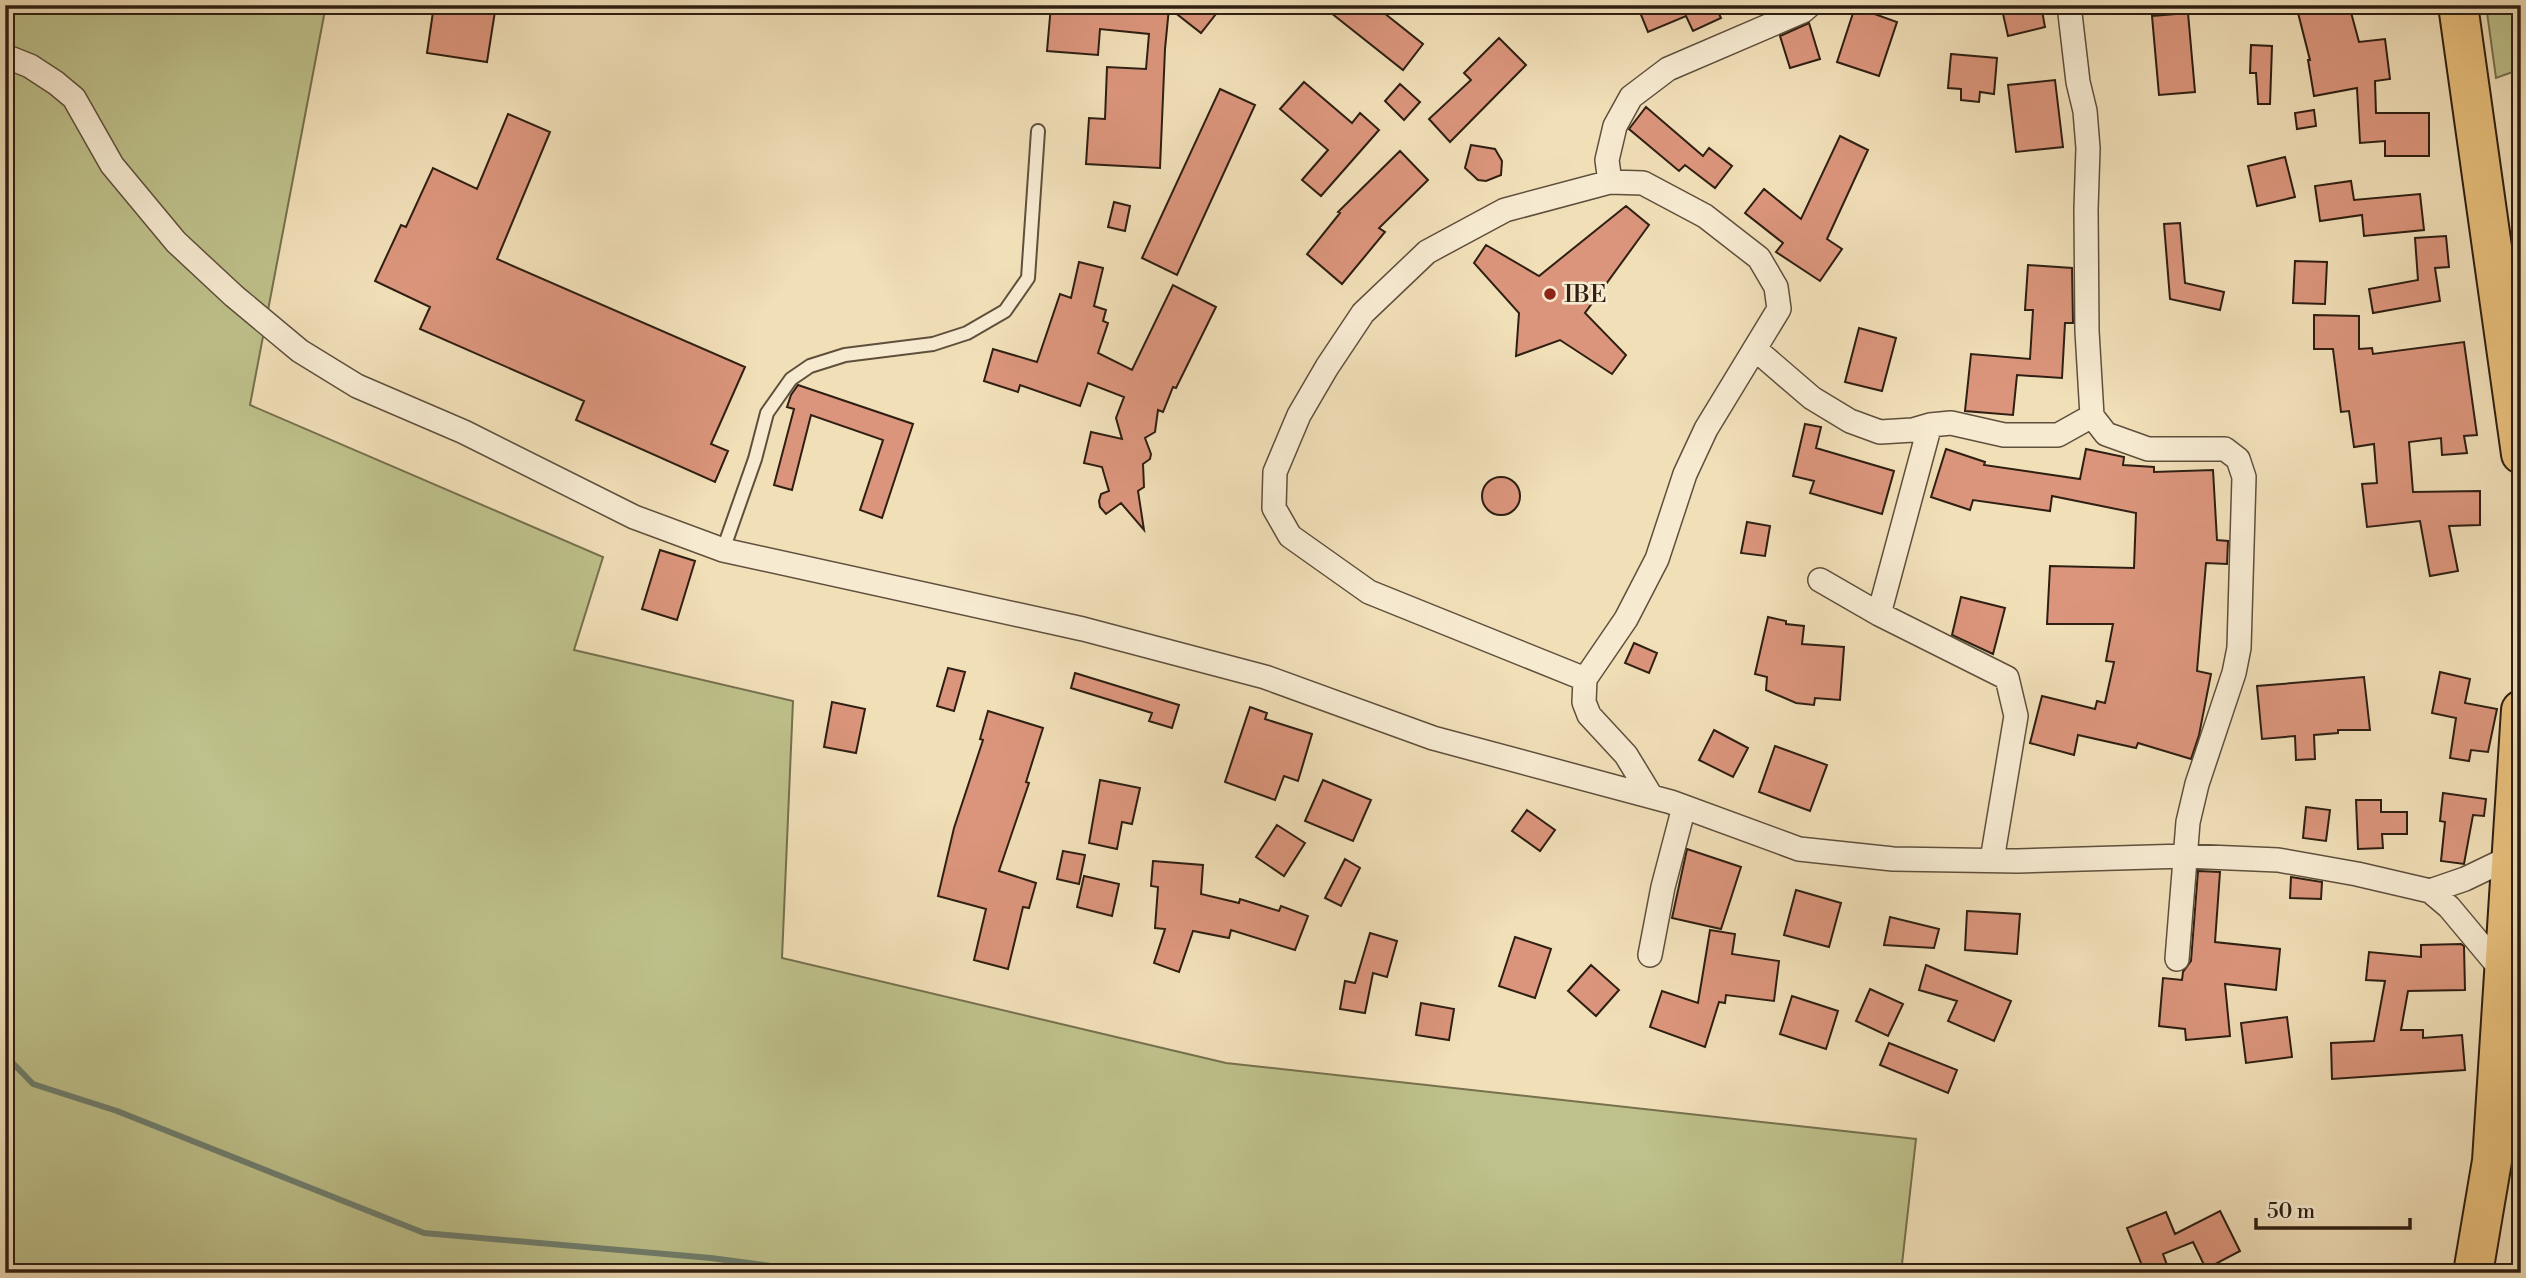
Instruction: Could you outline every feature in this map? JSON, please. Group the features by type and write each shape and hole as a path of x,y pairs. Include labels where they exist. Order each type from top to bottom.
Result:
{"highway":[{"path":"2458,5 2520,444"},
{"path":"2473,1273 2492,1161 2516,855 2521,710"}],"street":[{"path":"1610,182 1607,160 1615,126 1631,97 1668,69 1803,11 1810,5"},
{"path":"2069,5 2088,148 2087,331 2092,416 2097,426 2106,434 2148,449 2225,449 2238,458 2244,477 2239,648 2234,673 2197,784 2188,822 2177,959"},
{"path":"5,56 30,66 74,98 112,165 176,242 234,296 300,351 357,386 464,432 634,517 723,550 1083,629 1252,673 1433,738 1651,796 1800,849 1893,859 2185,856 2278,860 2430,891 2449,907 2505,974"},
{"path":"1585,679 1369,592 1290,536 1274,508 1275,472 1299,415 1363,313 1427,252 1505,210 1610,182 1643,183 1705,216 1759,257 1776,287 1779,310 1706,429 1685,474 1657,559 1626,619 1585,679 1584,702 1589,715 1626,755 1651,796"},
{"path":"1755,349 1812,398 1850,421 1880,432 1913,430 1951,423 2004,435 2058,435 2092,416"},
{"path":"1879,614 1930,425"},
{"path":"1820,580 1879,614 2007,678 2016,716 1992,860"},
{"path":"1650,955 1663,887 1684,807"},
{"path":"2430,891 2465,879 2516,855"}],"lane":[{"path":"723,550 768,413 791,379 810,366 845,355 933,344 967,332 1005,311 1028,278 1038,131"}],"green space":[{"path":"5,5 326,5 250,405 603,557 574,650 793,701 782,958 1226,1063 1916,1139 1901,1273 5,1273"},
{"path":"2486,5 2521,5 2521,69 2496,78"}],"building":[{"path":"434,5 496,5 487,62 427,53"},
{"path":"1051,5 1223,5 1201,33 1169,8 1160,168 1086,164 1089,118 1105,119 1107,67 1146,69 1149,34 1100,29 1098,55 1047,51"},
{"path":"1321,5 1374,5 1423,44 1403,70"},
{"path":"1637,5 1715,5 1721,18 1693,31 1686,16 1648,32"},
{"path":"2001,5 2041,5 2045,27 2008,36"},
{"path":"2296,5 2349,5 2359,42 2385,39 2390,79 2375,81 2376,113 2429,113 2429,156 2385,156 2385,141 2360,143 2357,88 2314,96 2310,60"},
{"path":"1855,7 1897,22 1879,76 1837,62"},
{"path":"2188,13 2195,92 2159,95 2152,16"},
{"path":"1809,23 1820,59 1790,68 1780,36"},
{"path":"1499,38 1526,65 1450,142 1429,119 1471,80 1464,73"},
{"path":"2251,45 2272,46 2270,104 2258,104 2256,73 2250,73"},
{"path":"1951,54 1997,58 1994,94 1980,92 1979,102 1961,100 1961,89 1948,88"},
{"path":"2055,80 2063,147 2016,152 2008,85"},
{"path":"1304,82 1352,123 1360,113 1379,130 1321,196 1302,180 1328,150 1280,109"},
{"path":"1400,84 1420,102 1404,120 1385,101"},
{"path":"1220,89 1255,105 1177,275 1142,258"},
{"path":"1646,107 1703,156 1709,148 1732,166 1715,188 1685,165 1679,171 1629,129"},
{"path":"2314,110 2316,126 2297,129 2295,113"},
{"path":"508,114 550,132 497,259 745,367 711,444 728,451 715,482 576,420 584,401 420,329 430,307 375,281 401,225 406,227 433,168 477,189"},
{"path":"1840,136 1868,150 1827,239 1842,249 1820,281 1776,252 1783,243 1745,213 1764,189 1801,219"},
{"path":"1471,145 1495,149 1502,161 1501,175 1486,181 1478,180 1465,168"},
{"path":"1400,151 1428,180 1379,228 1385,232 1342,284 1307,254 1340,213 1338,212"},
{"path":"2285,157 2295,197 2257,206 2248,166"},
{"path":"2351,181 2354,200 2420,194 2424,230 2364,236 2362,215 2320,221 2315,186"},
{"path":"1114,202 1130,206 1125,231 1108,227"},
{"name":"IBE","path":"1626,206 1649,225 1585,313 1626,355 1612,374 1560,340 1516,356 1519,313 1474,263 1486,245 1539,276"},
{"path":"2180,223 2185,283 2224,292 2220,310 2170,299 2164,224"},
{"path":"2446,236 2449,267 2435,268 2440,301 2373,313 2369,289 2418,280 2415,238"},
{"path":"2295,261 2327,262 2325,304 2293,303"},
{"path":"1079,262 1103,268 1094,306 1106,310 1103,321 1108,323 1098,353 1132,370 1173,285 1216,307 1176,388 1173,387 1163,412 1158,410 1155,432 1145,438 1151,454 1150,459 1143,464 1144,487 1138,491 1144,530 1121,503 1106,514 1099,501 1101,494 1109,491 1102,467 1084,463 1091,432 1122,439 1116,418 1124,397 1088,383 1080,406 1020,385 1018,392 984,381 993,349 1037,362 1060,294 1071,298"},
{"path":"2028,265 2072,268 2073,323 2065,323 2062,378 2017,375 2013,415 1965,411 1971,354 2030,359 2033,310 2025,310"},
{"path":"2314,315 2359,316 2359,349 2372,348 2373,354 2464,342 2477,435 2464,436 2467,453 2442,455 2441,438 2409,442 2413,492 2480,491 2480,525 2449,526 2458,571 2430,576 2420,521 2367,527 2362,484 2377,483 2374,444 2354,447 2349,411 2341,412 2333,349 2314,349"},
{"path":"1859,328 1896,338 1882,391 1845,382"},
{"path":"798,385 913,424 882,518 860,510 883,440 811,415 792,490 774,485 794,409 787,407"},
{"path":"1805,424 1821,427 1816,448 1894,471 1882,514 1810,493 1814,481 1793,476"},
{"path":"1946,449 1985,462 1984,465 2080,479 2086,449 2124,457 2123,465 2154,467 2154,472 2213,470 2217,540 2228,541 2227,564 2206,563 2197,671 2211,674 2199,735 2191,759 2138,743 2136,748 2078,735 2074,755 2030,743 2042,696 2095,709 2097,701 2105,703 2114,662 2106,661 2113,624 2047,624 2050,566 2134,568 2136,513 2052,496 2050,511 1973,500 1970,510 1931,497"},
{"path":"1501,477 1514,483 1520,496 1514,509 1501,515 1488,509 1482,496 1488,483"},
{"path":"1747,522 1770,526 1765,556 1741,553"},
{"path":"660,550 695,561 677,620 642,609"},
{"path":"1961,597 2005,608 1993,654 1952,635"},
{"path":"1768,617 1786,621 1786,624 1804,626 1802,644 1844,647 1840,700 1815,698 1814,705 1796,703 1766,690 1767,677 1755,674"},
{"path":"1634,643 1657,653 1649,673 1625,663"},
{"path":"948,668 965,672 954,711 937,706"},
{"path":"2440,672 2470,679 2465,703 2497,709 2488,752 2471,750 2469,761 2450,758 2456,718 2432,713"},
{"path":"1075,673 1179,705 1172,728 1149,721 1152,713 1071,688"},
{"path":"2364,677 2370,730 2338,730 2338,733 2314,735 2315,759 2296,760 2295,736 2262,739 2257,686"},
{"path":"832,702 865,709 856,753 824,747"},
{"path":"1250,707 1267,713 1265,719 1312,734 1298,781 1284,776 1275,800 1225,782"},
{"path":"988,711 1043,728 1026,782 1029,783 999,871 1036,883 1029,908 1023,907 1008,969 974,960 986,909 938,896 954,828 983,740 980,739"},
{"path":"1714,730 1748,748 1733,777 1699,760"},
{"path":"1775,746 1827,765 1810,811 1759,792"},
{"path":"1100,780 1140,788 1132,824 1122,822 1117,849 1089,843"},
{"path":"1323,780 1371,800 1353,841 1305,821"},
{"path":"2443,793 2486,799 2484,816 2473,815 2464,864 2441,861 2445,822 2440,821"},
{"path":"2356,800 2381,800 2381,812 2407,812 2407,834 2382,834 2383,848 2358,849"},
{"path":"2306,807 2330,810 2326,841 2303,838"},
{"path":"1527,810 1555,830 1540,851 1512,831"},
{"path":"1277,825 1305,843 1284,876 1256,857"},
{"path":"1687,849 1741,867 1721,929 1672,918"},
{"path":"1063,851 1085,855 1079,884 1057,879"},
{"path":"1345,859 1360,868 1341,906 1325,898"},
{"path":"1153,861 1203,865 1201,894 1239,903 1240,899 1279,911 1281,906 1308,916 1295,950 1231,930 1229,938 1193,931 1179,972 1154,963 1165,929 1155,928 1158,887 1151,886"},
{"path":"2198,871 2220,872 2215,942 2280,949 2276,990 2225,984 2230,1036 2186,1040 2185,1029 2159,1026 2163,978 2182,980 2183,972 2191,961"},
{"path":"1084,876 1119,884 1112,916 1077,907"},
{"path":"2291,877 2322,882 2321,899 2290,898"},
{"path":"1796,890 1841,903 1829,947 1784,935"},
{"path":"1967,911 2020,914 2017,954 1965,950"},
{"path":"1890,917 1939,929 1934,948 1884,945"},
{"path":"1710,930 1735,934 1732,954 1779,961 1774,1001 1726,995 1725,1003 1719,1002 1705,1047 1650,1027 1662,991 1698,1003"},
{"path":"1370,933 1397,941 1387,977 1373,973 1365,1013 1340,1009 1345,981 1355,983"},
{"path":"1515,937 1551,949 1535,998 1499,986"},
{"path":"2421,945 2464,946 2465,990 2408,991 2401,1030 2423,1030 2423,1038 2462,1035 2465,1070 2332,1079 2331,1043 2374,1041 2385,981 2366,980 2369,952 2421,957"},
{"path":"1591,965 1619,990 1596,1016 1568,991"},
{"path":"1926,965 2011,1001 1994,1041 1948,1021 1957,1001 1919,990"},
{"path":"1870,989 1903,1004 1888,1036 1856,1021"},
{"path":"1792,996 1838,1011 1826,1049 1780,1034"},
{"path":"1421,1003 1454,1009 1449,1040 1416,1035"},
{"path":"2287,1017 2292,1057 2246,1063 2241,1023"},
{"path":"1889,1043 1957,1070 1948,1093 1880,1065"},
{"path":"2220,1211 2240,1251 2206,1269 2193,1242 2163,1254 2170,1273 2145,1273 2127,1228 2166,1212 2175,1234"}],"waterway":[{"path":"5,1055 33,1084 117,1111 424,1233 711,1258 823,1273"}],"place":[{"name":"IBE","path":"1550,294"}]}
